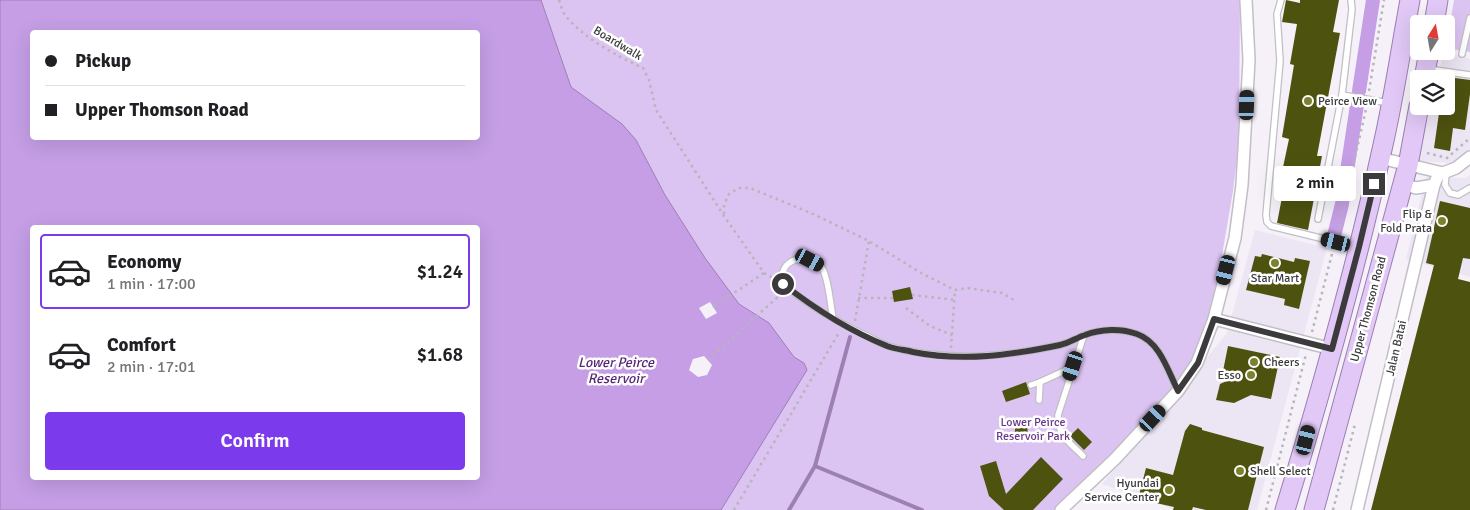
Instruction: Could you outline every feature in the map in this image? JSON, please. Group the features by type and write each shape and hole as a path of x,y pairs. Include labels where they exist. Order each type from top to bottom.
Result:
{"main road":[{"name":"Upper Thomson Road","path":"1286,510 1359,247 1392,104 1410,0"},
{"path":"1436,15 1438,0"},
{"name":"Upper Thomson Road","path":"1314,510 1408,164 1417,115"}],"street":[{"path":"1061,510 1115,459 1178,391 1198,363 1214,319 1234,238 1242,185 1250,60 1246,0"},
{"path":"1380,158 1442,173 1470,157"},
{"name":"Jalan Batai","path":"1357,510 1434,186 1442,173"},
{"path":"1402,184 1416,188 1434,186"},
{"name":"Upper Thomson Road","path":"1214,319 1332,349"}],"lane":[{"path":"1281,0 1277,14 1280,61 1266,215 1267,222 1271,226 1359,247"},
{"path":"1318,219 1342,95 1352,9 1351,0"},
{"path":"1462,54 1470,18"},
{"path":"1426,66 1470,75"},
{"path":"1342,95 1392,104"},
{"path":"1442,173 1444,185 1450,193 1458,195 1470,188"},
{"path":"833,318 824,273 820,265 800,258 790,262 783,271 785,286 844,326 889,347 929,355 972,358 1024,352 1070,343 1084,335 1113,330 1138,334 1156,347 1178,391"},
{"path":"1083,456 1059,431 1057,423 1084,335"},
{"path":"1031,385 1073,366"},
{"path":"1039,400 1040,382"}],"path":[{"name":"Boardwalk","path":"559,0 564,14 584,33 608,50 643,68 649,80 656,110 724,216"},
{"path":"1266,510 1336,242 1360,138 1384,0"},
{"path":"1424,153 1447,158 1470,138"},
{"path":"708,360 785,286 764,273 724,216 724,205 729,194 739,188 750,188 811,213 869,241 921,273 955,290 967,288 1002,293 1014,300"},
{"path":"853,330 869,241"},
{"path":"713,307 764,273"},
{"path":"950,357 955,290"},
{"path":"912,295 954,300"},
{"path":"858,298 893,298"},
{"path":"906,308 930,326 952,334"},
{"path":"734,510 844,326"}],"shaded area":[{"path":"1455,55 1470,59 1470,149 1451,163 1417,161 1429,115 1455,115 1455,70 1439,70 1442,60 1455,60"},
{"path":"1470,175 1470,277 1406,259 1426,177 1466,178"},
{"path":"1255,230 1327,248 1257,510 1176,510 1102,484 1227,333"}],"green space":[{"name":"Lower Peirce Reservoir Park","path":"0,0 1240,0 1239,143 1216,291 1197,357 1178,391 1069,510 0,510"},
{"path":"1454,0 1470,0 1470,52 1455,50 1455,15 1452,15"}],"water":[{"name":"Lower Peirce Reservoir","path":"0,0 541,0 571,87 622,124 636,140 665,195 705,258 739,304 769,323 794,357 804,363 807,370 721,510 0,510"}],"pier":[{"path":"710,302 717,313 706,319 699,308"},
{"path":"704,356 712,365 707,375 698,377 689,370 693,359"}],"building":[{"name":"Peirce View","path":"1286,0 1300,3 1300,0 1339,0 1333,32 1340,33 1317,156 1322,156 1308,230 1277,223 1284,187 1279,186 1289,139 1282,137 1294,65 1290,64 1297,24 1282,22"},
{"path":"1455,78 1470,80 1465,130 1453,128 1450,151 1434,148 1439,115 1455,115"},
{"path":"1440,201 1470,208 1470,259 1463,258 1458,279 1470,282 1470,510 1371,510 1434,265 1426,263"},
{"path":"1262,254 1294,262 1295,258 1310,261 1299,309 1284,305 1285,299 1246,290 1255,256 1261,257"},
{"path":"910,287 913,299 894,302 892,291"},
{"name":"Esso","path":"1228,346 1280,357 1271,399 1251,395 1234,403 1216,400 1220,384 1231,379 1223,371"},
{"path":"1026,382 1030,394 1006,402 1002,391"},
{"path":"1015,423 1028,424 1027,437 1015,435"},
{"path":"1190,424 1202,428 1202,430 1264,447 1248,510 1206,510 1193,507 1192,510 1173,510 1174,507 1138,499 1146,468 1173,475 1185,431"},
{"path":"1078,428 1092,442 1084,450 1070,436"},
{"path":"1041,457 1063,479 1033,510 1004,510 989,496 980,466 996,461 1006,494"}],"waterway":[{"path":"1359,91 1373,0"},
{"path":"1334,236 1342,204 1357,105"},
{"path":"815,466 850,337"},
{"path":"789,510 815,466 922,510"}],"place":[{"name":"Peirce View","path":"1308,101"},
{"name":"Flip & Fold Prata","path":"1442,221"},
{"name":"Star Mart","path":"1275,263"},
{"name":"Cheers","path":"1254,362"},
{"name":"Esso","path":"1251,375"},
{"name":"Shell Select","path":"1240,471"},
{"name":"Hyundai Service Center","path":"1169,490"}],"route":[{"path":"783,284 844,326 889,347 929,355 972,358 1024,352 1070,343 1084,335 1098,332 1113,330 1138,334 1156,347 1178,391 1198,363 1214,319 1332,349 1374,184"}]}
